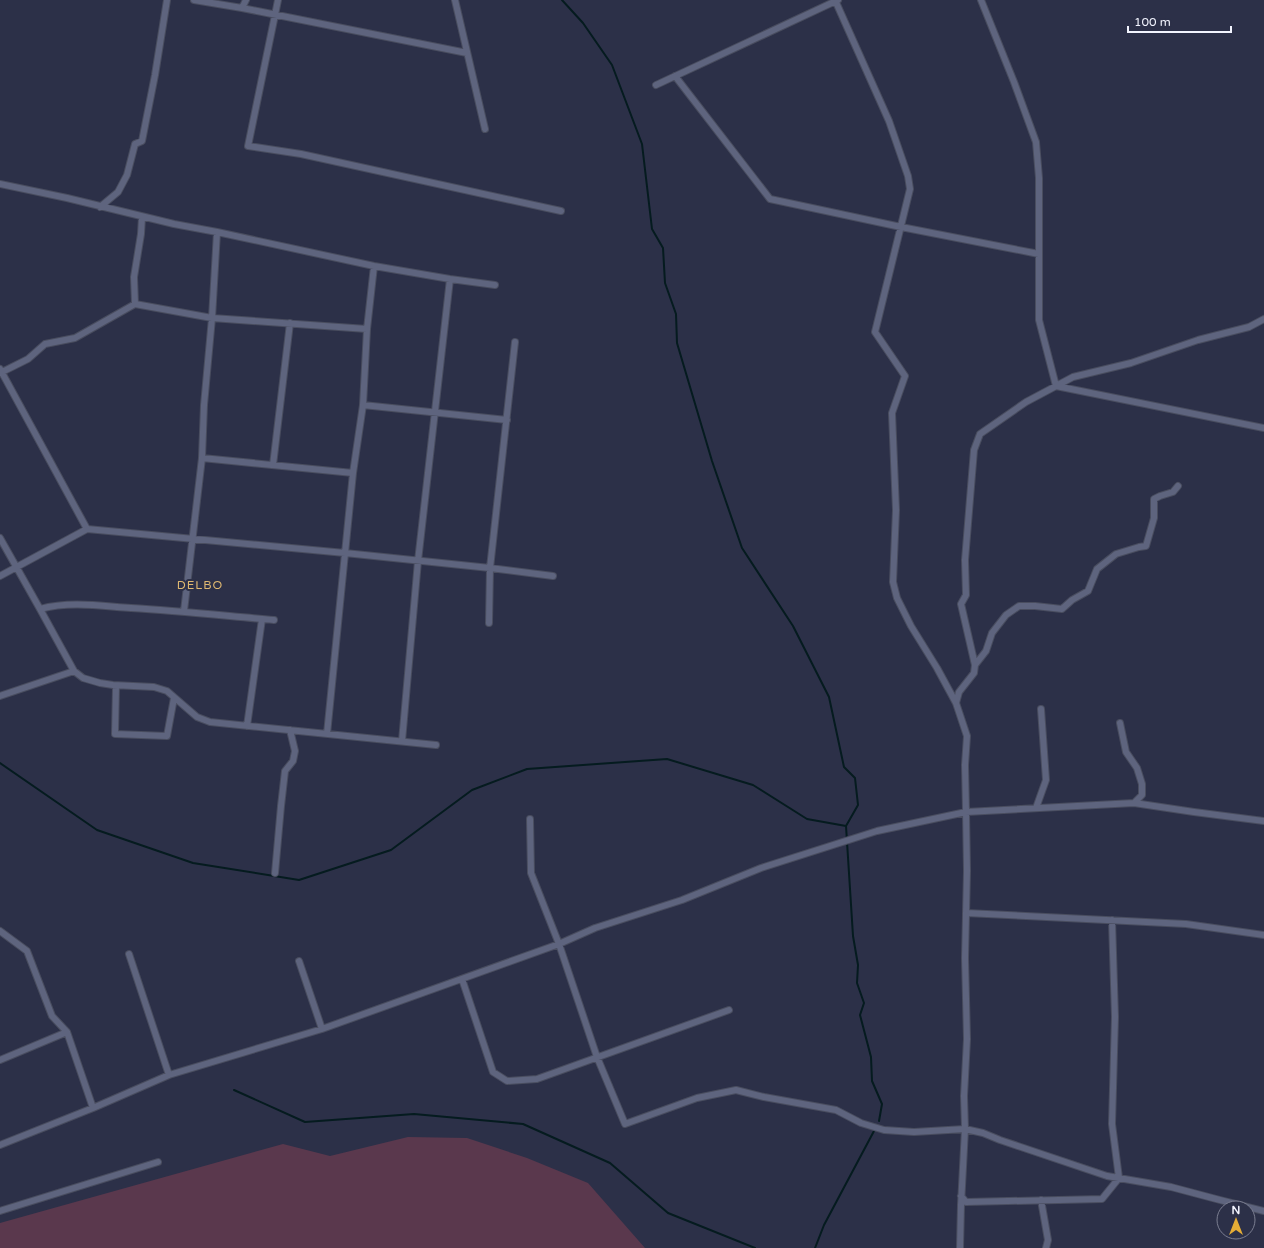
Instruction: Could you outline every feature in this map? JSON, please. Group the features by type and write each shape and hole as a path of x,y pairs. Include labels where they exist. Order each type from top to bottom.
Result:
{"street":[{"path":"100,207 118,192 127,175 135,144 142,141 155,75 167,0"},
{"path":"194,0 242,8 467,53"},
{"path":"242,8 246,0"},
{"path":"278,0 248,146 302,154 561,211"},
{"path":"455,0 485,129"},
{"path":"656,85 836,0 889,120 908,176 910,189 875,332 905,376 892,413 896,510 894,582 896,598 956,703 968,736 965,766 967,871 965,958 967,1039 960,1248"},
{"path":"981,0 1036,142 1039,178 1039,320 1056,386"},
{"path":"675,76 770,199 900,227 1039,254"},
{"path":"0,184 67,198 174,224 218,232 374,266 495,285"},
{"path":"135,304 134,277 141,234 142,216"},
{"path":"184,611 202,458 204,405 218,232"},
{"path":"327,734 353,473 364,405 367,329 374,266"},
{"path":"402,741 418,561 450,279"},
{"path":"87,529 0,371 28,359 45,344 75,338 135,304 212,318 367,329"},
{"path":"956,703 959,692 974,673 975,665 962,604 966,595 965,560 974,450 980,434 1026,402 1073,377 1131,363 1198,340 1249,327 1264,319"},
{"path":"273,465 290,323"},
{"path":"489,622 490,568 515,342"},
{"path":"1056,386 1264,428"},
{"path":"364,405 506,420"},
{"path":"202,458 353,473"},
{"path":"975,665 986,651 992,633 1006,615 1019,606 1062,609 1072,600 1088,591 1097,569 1116,554 1146,546 1154,518 1154,499 1173,492 1178,486"},
{"path":"0,576 87,529 345,553 553,576"},
{"path":"0,538 74,671 83,678 116,686 154,687 167,691 197,717 210,722 436,745"},
{"path":"40,609 68,604 184,611 274,620"},
{"path":"247,726 262,619"},
{"path":"0,696 74,671"},
{"path":"116,686 115,734 167,736 174,698"},
{"path":"1036,808 1046,780 1041,709"},
{"path":"1120,724 1126,752 1137,768 1142,784 1142,795 1134,803"},
{"path":"275,873 285,771 293,761 295,751 290,730"},
{"path":"0,1145 93,1108 169,1075 322,1028 559,944 594,928 682,900 761,868 877,832 966,812 1134,803 1264,820"},
{"path":"530,819 531,872 559,944 598,1057 625,1124 697,1098 736,1090 764,1097 836,1110 861,1123 884,1130 914,1132 965,1129 983,1133 1107,1176 1171,1187 1264,1211"},
{"path":"966,913 1186,924 1264,935"},
{"path":"961,1196 966,1202 1102,1199 1119,1178 1112,1124 1115,1017 1112,920"},
{"path":"0,931 27,951 52,1016 67,1032 93,1108"},
{"path":"129,954 169,1075"},
{"path":"299,961 322,1028"},
{"path":"462,979 493,1072 507,1081 537,1079 729,1010"},
{"path":"0,1060 67,1032"},
{"path":"0,1211 158,1162"},
{"path":"1041,1200 1048,1240 1046,1248"}],"shaded area":[{"path":"408,1137 467,1138 527,1158 588,1183 645,1248 0,1248 0,1223 283,1144 330,1156"}],"waterway":[{"path":"562,0 583,23 612,65 642,144 652,229 663,248 665,283 676,314 677,343 712,461 742,548 793,626 829,697 844,767 855,778 858,805 846,826 853,936 858,965 857,983 864,1003 860,1015 871,1057 872,1081 882,1104 879,1121"},
{"path":"0,763 97,830 193,863 299,880 391,850 472,790 527,769 667,759 753,785 807,819 846,826"},
{"path":"234,1090 305,1122 414,1114 523,1124 610,1163 668,1213 755,1248"},
{"path":"815,1248 824,1225 874,1131"}],"district":[{"name":"DELBO","path":"200,585"}]}
